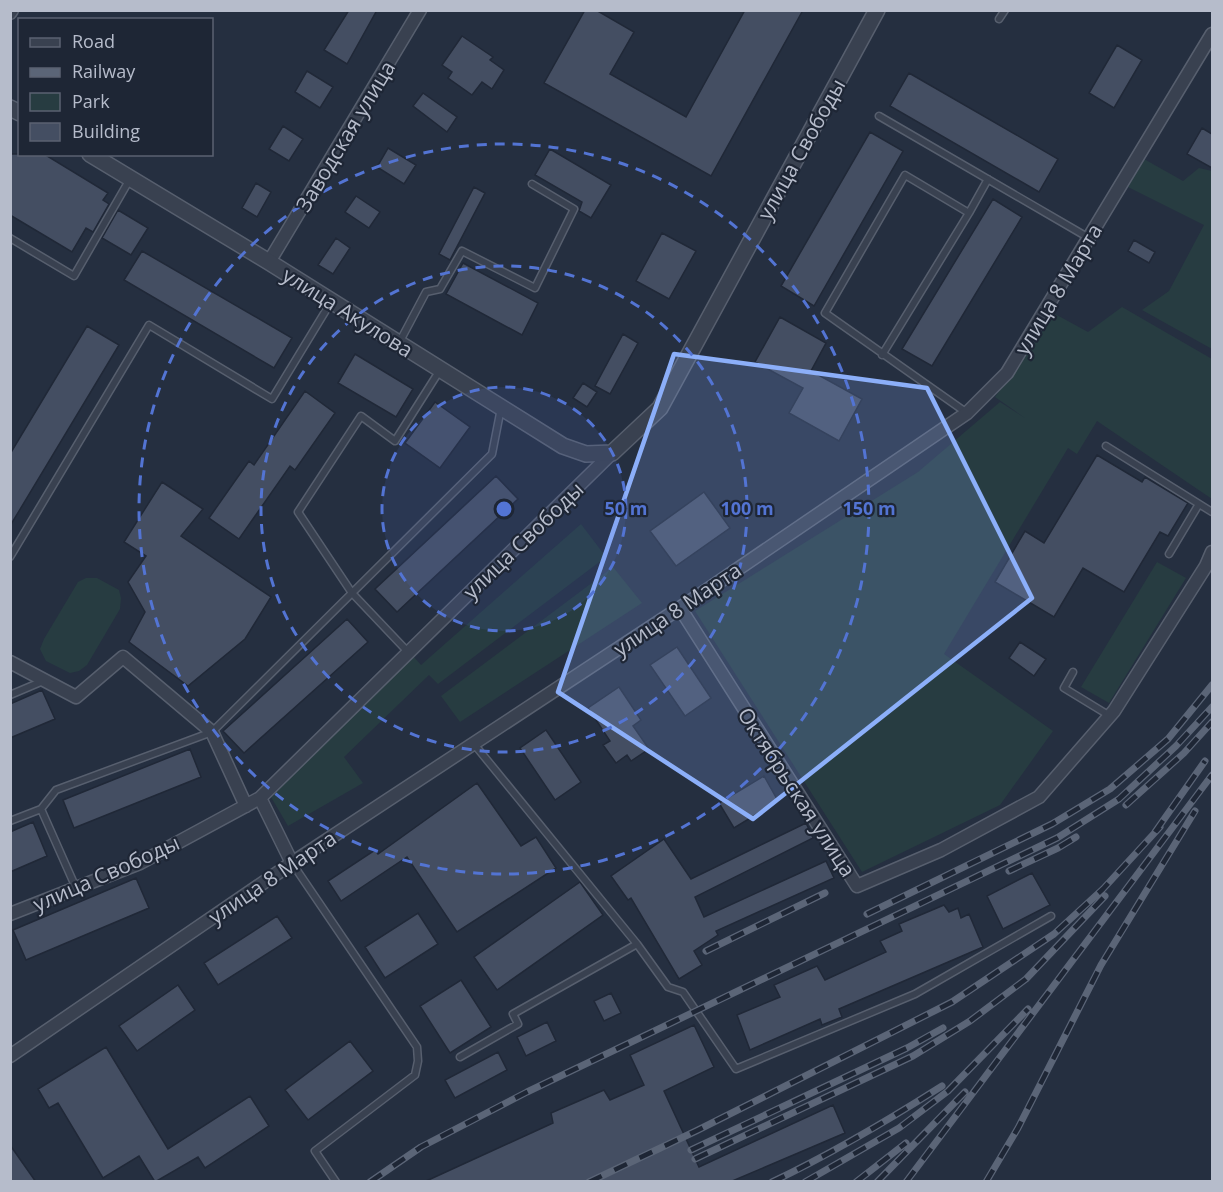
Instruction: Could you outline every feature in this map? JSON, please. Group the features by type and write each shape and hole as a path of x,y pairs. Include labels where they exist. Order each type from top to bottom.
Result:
{"street":[{"name":"Заводская улица","path":"269,262 420,10"},
{"name":"улица Свободы","path":"10,914 140,863 260,798 660,408 877,10"},
{"name":"улица 8 Марта","path":"10,1056 292,863 680,608 967,413 1007,373 1212,34"},
{"name":"улица Акулова","path":"93,156 269,262 563,446 586,454 612,453"},
{"name":"Октябрьская улица","path":"680,608 857,886 941,850 1039,797 1110,716 1193,586 1212,552"},
{"path":"10,662 76,698 123,657 212,732 246,806"},
{"path":"260,798 292,863"}],"lane":[{"path":"999,19 1005,10"},
{"path":"879,116 1089,238"},
{"path":"967,413 825,314 905,175 969,213"},
{"path":"10,238 74,276 130,179"},
{"path":"882,355 988,179"},
{"path":"399,344 426,292 440,289 462,251 535,288 574,209 532,184"},
{"path":"10,557 149,326 272,399 331,302"},
{"path":"409,652 352,593 298,512 361,416 395,441 440,370"},
{"path":"10,821 41,809 56,790 212,732 492,454 501,407"},
{"path":"1107,446 1212,512"},
{"path":"1169,554 1199,504"},
{"path":"1073,672 1064,688 1110,716"},
{"path":"10,694 45,681"},
{"path":"473,744 637,944 668,987 683,992 736,1069 915,994 1051,915"},
{"path":"41,809 76,888"},
{"path":"292,863 417,1047 418,1060 415,1075 315,1151 336,1182"},
{"path":"460,1057 518,1024 513,1014 637,944"}],"highlighted area":[{"path":"674,354 927,388 1032,598 753,819 558,692"}],"green space":[{"path":"1144,159 1183,181 1199,168 1212,171 1212,349 1142,310 1169,291 1204,225 1128,187"},
{"path":"1122,307 1212,359 1212,499 1097,421 1077,454 1068,448 944,654 1053,731 1000,805 862,872 695,611 918,472 1000,402 1025,418 995,397 1055,314 1088,332"},
{"path":"581,524 606,557 438,684 429,675 344,757 363,783 288,826 271,797 413,656 421,665"},
{"path":"1157,562 1186,578 1109,703 1081,687"},
{"path":"613,567 642,603 460,722 441,696"},
{"path":"86,578 97,578 119,590 120,609 87,665 79,671 70,673 46,661 40,649 78,582"}],"building":[{"path":"349,10 377,10 347,64 324,50"},
{"path":"585,10 596,10 634,32 610,74 686,117 745,10 803,10 711,176 544,83"},
{"path":"462,36 493,57 490,60 504,70 492,89 482,82 472,95 448,78 452,72 442,65"},
{"path":"1117,45 1142,60 1114,108 1089,93"},
{"path":"307,71 333,87 320,108 295,92"},
{"path":"909,73 1058,159 1039,192 890,106"},
{"path":"423,93 457,117 447,132 413,106"},
{"path":"283,126 303,139 289,161 269,149"},
{"path":"1202,128 1212,134 1212,168 1187,154"},
{"path":"870,132 903,151 814,306 781,286"},
{"path":"388,148 416,165 404,184 377,167"},
{"path":"550,149 611,185 591,218 579,211 582,202 535,175"},
{"path":"10,154 47,156 108,193 103,200 109,204 93,232 86,228 72,252 10,215"},
{"path":"256,183 271,192 257,217 242,208"},
{"path":"474,187 485,193 450,260 439,254"},
{"path":"356,196 380,212 369,228 345,212"},
{"path":"993,199 1022,217 932,366 902,349"},
{"path":"118,210 148,228 131,255 102,238"},
{"path":"662,233 696,251 669,299 636,281"},
{"path":"336,238 350,248 333,274 318,265"},
{"path":"1134,240 1155,252 1149,263 1128,251"},
{"path":"142,251 292,338 274,368 124,280"},
{"path":"463,263 538,303 522,335 446,294"},
{"path":"780,317 826,343 811,371 862,399 839,441 789,413 803,388 755,362"},
{"path":"87,326 119,345 10,526 10,454"},
{"path":"623,334 638,343 610,394 595,386"},
{"path":"355,354 413,389 396,417 338,383"},
{"path":"583,383 597,392 587,407 573,398"},
{"path":"305,391 335,413 295,470 290,466 239,539 209,518 249,461 254,465"},
{"path":"435,402 470,427 440,468 405,443"},
{"path":"1097,455 1142,482 1145,477 1188,503 1168,536 1160,532 1124,592 1083,568 1054,617 995,582 1025,531 1044,543"},
{"path":"496,476 518,499 397,612 375,589"},
{"path":"162,482 203,509 181,536 271,597 245,639 188,686 129,642 145,612 128,582 146,556 124,542"},
{"path":"704,492 730,528 676,566 650,531"},
{"path":"347,619 368,642 244,753 223,731"},
{"path":"1020,642 1046,659 1034,676 1009,658"},
{"path":"677,647 711,698 685,716 650,665"},
{"path":"619,687 641,720 633,726 649,749 631,761 627,755 616,763 603,745 610,741 588,708"},
{"path":"42,690 55,719 10,738 10,704"},
{"path":"546,730 581,782 555,800 520,748"},
{"path":"190,749 201,777 74,828 63,800"},
{"path":"764,776 778,801 734,828 719,803"},
{"path":"477,783 521,846 536,837 556,868 457,932 407,857 341,901 328,881 375,850 378,854"},
{"path":"33,822 47,856 10,872 10,832"},
{"path":"806,823 813,838 695,897 704,917 826,861 834,878 716,931 718,935 694,951 702,965 679,979 631,898 628,900 611,876 664,839 691,879"},
{"path":"1032,873 1050,905 1003,929 987,896"},
{"path":"136,878 149,908 26,960 13,930"},
{"path":"580,882 603,915 497,990 474,957"},
{"path":"944,905 949,912 958,908 961,918 969,914 983,947 839,1009 842,1017 822,1025 820,1019 750,1050 737,1015 780,997 774,985 817,966 825,980 886,952 880,941 902,931 899,924"},
{"path":"418,913 438,944 385,978 365,947"},
{"path":"277,916 292,938 218,985 204,963"},
{"path":"461,980 491,1027 450,1053 420,1006"},
{"path":"178,985 195,1010 137,1051 119,1026"},
{"path":"611,993 621,1013 604,1021 594,1001"},
{"path":"547,1022 556,1041 526,1056 517,1037"},
{"path":"694,1025 714,1067 664,1091 699,1167 833,1105 845,1133 730,1182 424,1182 553,1123 551,1113 604,1090 610,1100 644,1085 630,1055"},
{"path":"350,1041 373,1071 308,1120 285,1090"},
{"path":"106,1047 168,1149 250,1096 269,1126 205,1168 198,1157 155,1182 139,1156 103,1178 58,1103 49,1108 38,1089"},
{"path":"498,1052 507,1070 455,1098 445,1080"},
{"path":"10,1145 36,1182 10,1182"}],"railway":[{"path":"867,914 1052,824 1110,789 1168,739 1212,685"},
{"path":"370,1182 421,1147 527,1092 1057,838 1119,799 1176,746 1212,707"},
{"path":"1126,805 1184,753 1212,722"},
{"path":"1155,832 1205,761"},
{"path":"906,1182 1212,775"},
{"path":"986,1182 1018,1128 1101,965 1195,811"},
{"path":"589,1182 696,1131 952,1002 1054,934 1103,889 1160,827"},
{"path":"1009,871 1076,837"},
{"path":"706,951 825,893"},
{"path":"695,1159 913,1056 970,1021 1026,979 1105,896"},
{"path":"805,1182 899,1128 948,1091 1028,1009"},
{"path":"691,1150 907,1048 943,1028"},
{"path":"772,1182 858,1137 942,1086"},
{"path":"877,1182 965,1092"},
{"path":"856,1182 906,1143"}]}
